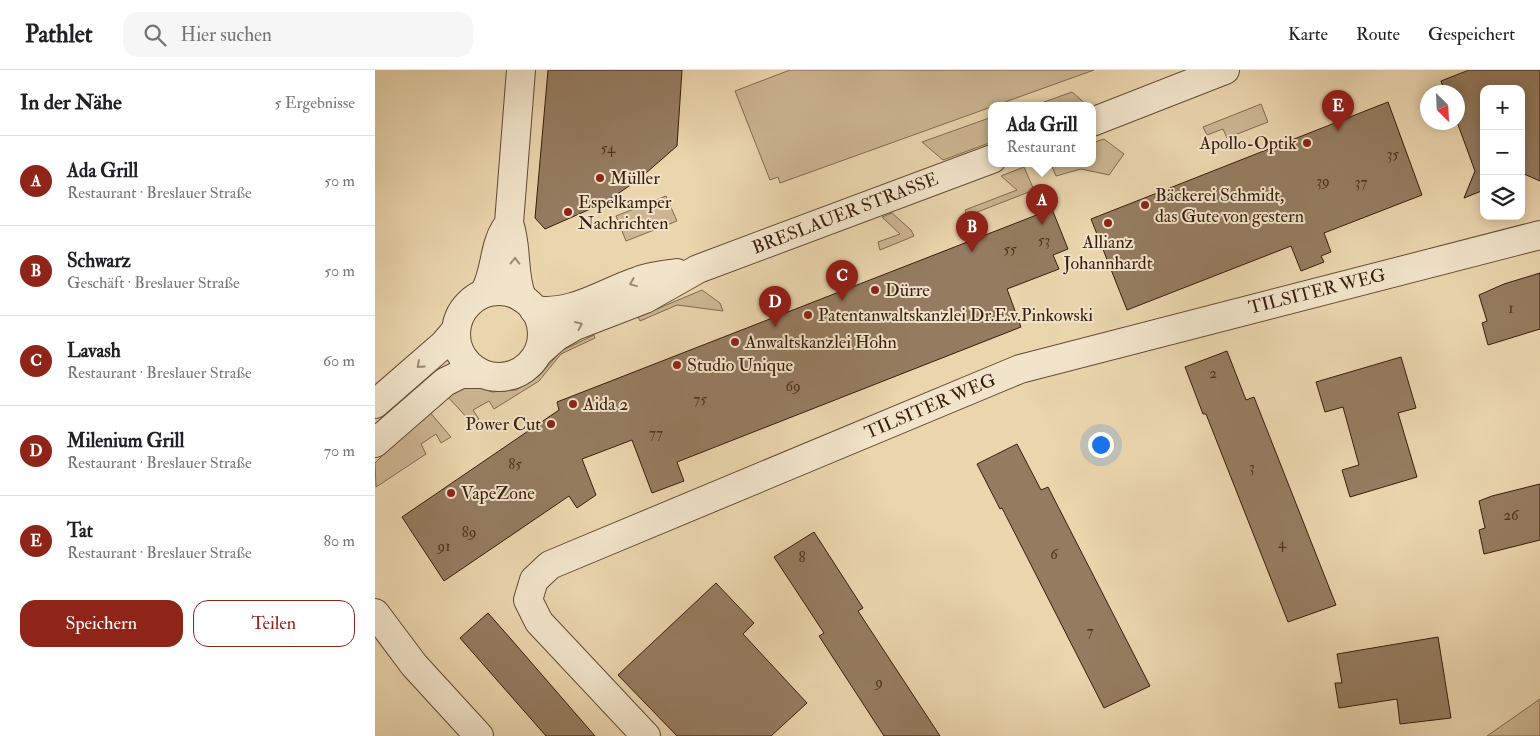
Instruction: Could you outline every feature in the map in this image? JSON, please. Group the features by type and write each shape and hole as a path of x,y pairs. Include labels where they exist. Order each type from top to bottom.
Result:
{"street":[{"path":"375,443 445,382 461,374 479,374 496,378 513,376 529,367 539,352 543,334 541,323 528,304 515,272 515,241 509,224 521,70"},
{"path":"1096,120 1225,70"},
{"name":"BRESLAUER STRASSE","path":"539,352 555,337 575,326 645,299 698,269 988,160"},
{"path":"484,293 494,270 499,240 509,224"},
{"name":"TILSITER WEG","path":"646,736 539,622 528,600 534,580 550,565 1020,369 1123,340 1540,235"},
{"name":"BRESLAUER STRASSE","path":"528,304 551,313 571,308 639,280 698,269"},
{"path":"479,374 466,363 457,348 455,331 460,314 470,301 484,293 499,290 515,294 528,304"},
{"path":"375,404 444,344 455,331"},
{"path":"375,612 414,665 479,736"},
{"path":"375,635 414,665"}],"shaded area":[{"path":"790,70 1094,70 1005,102 988,102 988,108 780,183 778,177 770,180 735,91"},
{"path":"1072,92 1083,102 1044,102"},
{"path":"1261,104 1268,122 1227,138 1223,129 1207,135 1203,127"},
{"path":"988,118 988,143 943,160 922,142"},
{"path":"1104,139 1124,154 1109,175 1081,169 1056,176 1052,167 1096,167 1096,142"},
{"path":"1024,167 1034,190 967,216 965,210 1017,190 1001,176"},
{"path":"666,196 677,221 626,241 616,216"},
{"path":"892,213 911,230 914,236 880,250 878,242 900,234 882,217"},
{"path":"702,290 720,303 723,311 677,305 640,321 638,317"},
{"path":"594,335 595,338 561,354 539,381 494,409 489,401 473,410 479,419 472,423 446,395 459,388 475,386 492,392 516,390 539,376 561,351"},
{"path":"428,410 451,437 441,443 436,434 421,444 426,454 376,487 375,463"},
{"path":"1540,699 1540,736 1487,736"}],"building":[{"path":"548,70 682,70 677,146 638,180 604,203 545,229 535,218"},
{"path":"1469,70 1540,70 1540,181 1525,174 1525,85 1480,85 1480,192 1464,198 1475,171 1460,130 1465,130 1465,85 1442,85 1441,81"},
{"path":"1388,102 1422,195 1324,233 1331,252 1321,256 1324,262 1301,271 1291,246 1127,310 1091,219"},
{"path":"1052,209 1068,249 1053,255 1059,269 1007,289 1021,327 677,462 684,481 652,493 632,440 582,459 596,495 577,508 569,496 444,581 402,517 559,410 557,402"},
{"path":"1540,273 1540,329 1488,345 1482,323 1487,321 1479,295 1504,284"},
{"path":"1227,351 1246,400 1254,397 1336,605 1288,622 1206,414 1203,414 1185,367"},
{"path":"1401,357 1416,408 1398,413 1417,477 1350,497 1342,470 1359,465 1343,407 1325,412 1316,382"},
{"path":"1017,444 1041,490 1048,487 1150,686 1104,708 1002,508 1000,509 977,464"},
{"path":"1540,484 1540,540 1484,554 1479,530 1485,528 1479,501"},
{"path":"814,532 863,608 858,611 940,736 884,736 819,636 824,633 774,557"},
{"path":"716,583 754,623 743,634 807,703 771,736 677,736 618,675"},
{"path":"488,613 595,736 546,736 460,638"},
{"path":"1438,637 1451,718 1400,724 1397,699 1339,708 1335,683 1342,683 1337,654"}],"place":[{"name":"Tat","path":"1338,131"},
{"name":"Apollo-Optik","path":"1307,143"},
{"name":"Müller","path":"600,178"},
{"name":"Bäckerei Schmidt, das Gute von gestern","path":"1145,205"},
{"name":"Espelkamper Nachrichten","path":"568,212"},
{"name":"Allianz Johannhardt","path":"1108,223"},
{"name":"Ada Grill","path":"1042,225"},
{"name":"Schwarz","path":"972,252"},
{"name":"Dürre","path":"875,290"},
{"name":"Lavash","path":"842,301"},
{"name":"Patentanwaltskanzlei Dr.E.v.Pinkowski","path":"808,315"},
{"name":"Milenium Grill","path":"775,327"},
{"name":"Anwaltskanzlei Hohn","path":"735,342"},
{"name":"Studio Unique","path":"677,365"},
{"name":"Aida 2","path":"573,404"},
{"name":"Power Cut","path":"551,424"},
{"name":"VapeZone","path":"451,493"}]}
